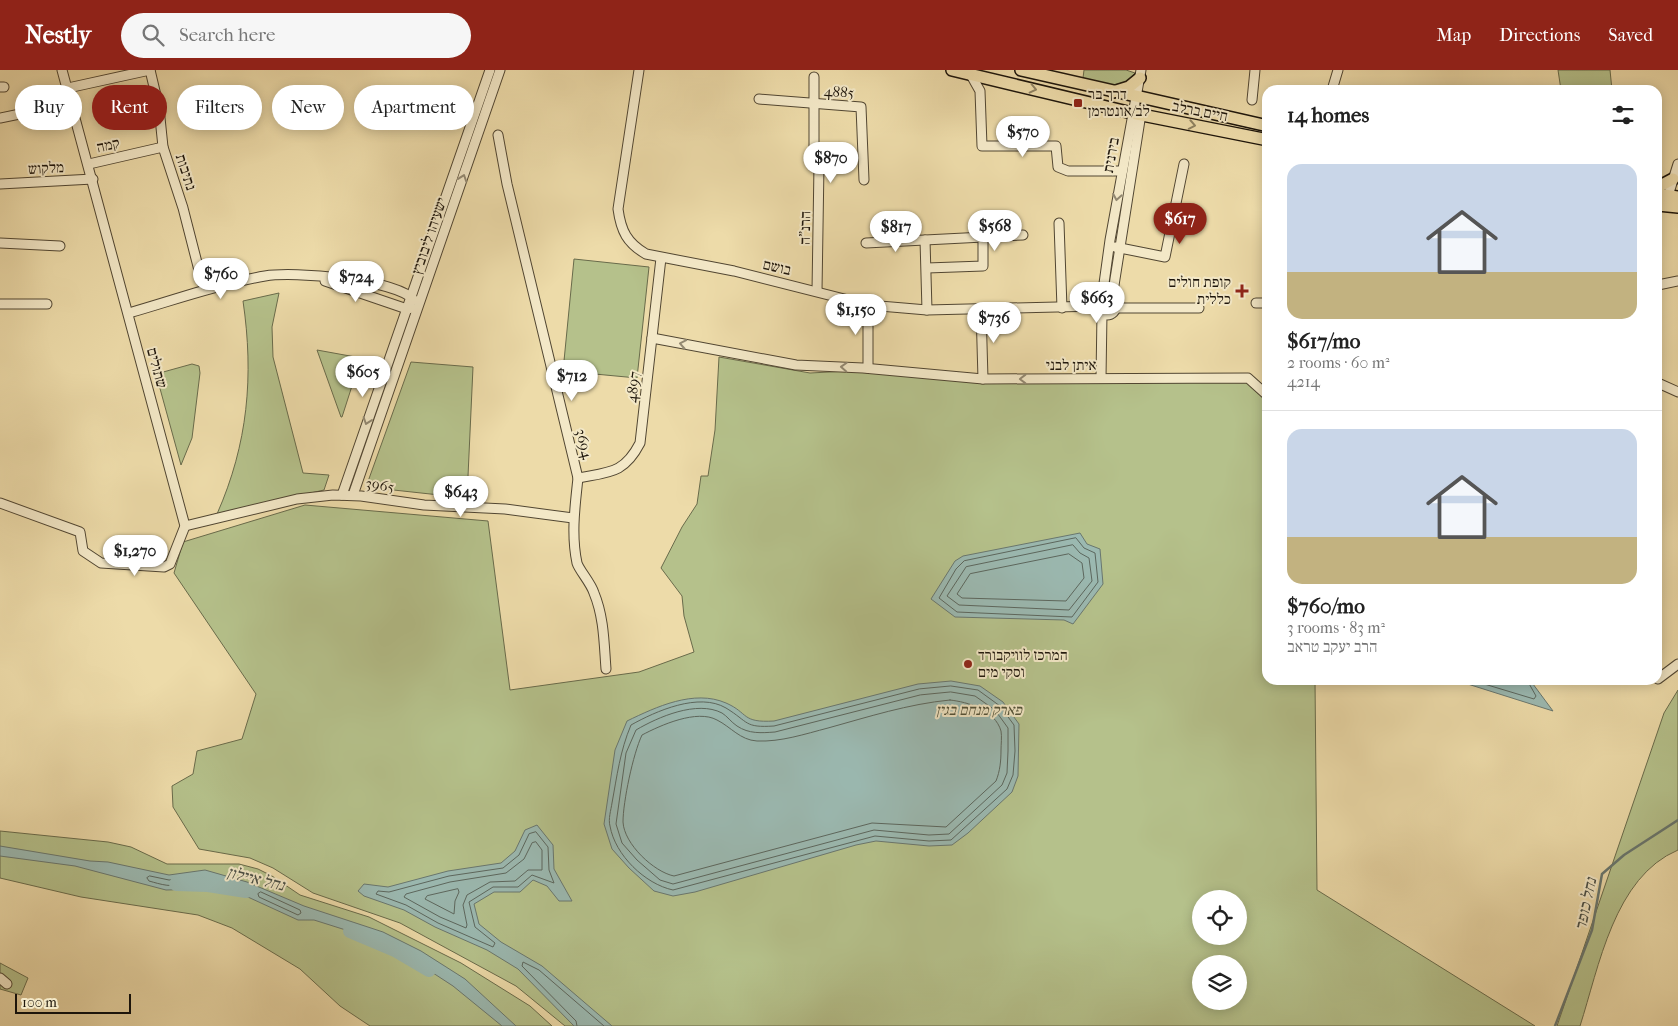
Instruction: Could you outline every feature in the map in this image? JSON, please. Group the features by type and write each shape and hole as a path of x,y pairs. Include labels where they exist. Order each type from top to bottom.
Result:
{"main road":[{"name":"חיים ברלב","path":"952,70 1136,114 1262,139"},
{"name":"חיים ברלב","path":"1021,70 1136,98 1262,125"},
{"path":"1112,92 1129,87 1140,74"},
{"path":"1662,185 1673,179"}],"street":[{"name":"שתולים","path":"62,70 67,85"},
{"path":"82,85 150,70"},
{"name":"נתיבות","path":"150,70 159,108 164,147 183,208 202,282"},
{"name":"ישעיהו ליבוביץ","path":"342,495 490,70"},
{"name":"ישעיהו ליבוביץ","path":"353,495 500,70"},
{"name":"בושם","path":"640,70 618,209 622,230 626,238 636,248 646,254 868,304 927,310 1102,308 1112,298"},
{"path":"1252,100 1254,70"},
{"path":"1334,85 1338,70"},
{"name":"בירנית","path":"1112,298 1140,74"},
{"path":"971,75 980,91 982,146 1056,146 1058,167 1068,171 1122,171"},
{"name":"הרנ\"ה","path":"814,77 814,153 819,165 817,291"},
{"path":"980,91 991,79"},
{"name":"4885","path":"759,100 861,108 864,180"},
{"name":"בירנית","path":"1104,378 1102,308 1109,246 1122,171 1136,114"},
{"path":"0,118 15,115"},
{"name":"שתולים","path":"80,130 186,526"},
{"name":"3694","path":"498,135 509,193 578,478 573,518 578,565 589,580 598,603 603,626 606,669"},
{"name":"קמה","path":"89,164 164,147"},
{"path":"1109,246 1165,258 1184,164"},
{"path":"1672,199 1673,179 1678,164"},
{"name":"מלקוש","path":"0,184 93,179"},
{"path":"1059,223 1062,308"},
{"path":"866,243 1023,235"},
{"path":"927,268 983,266 983,238"},
{"path":"925,240 927,310"},
{"path":"0,243 60,246"},
{"name":"4897","path":"578,478 615,471 632,460 640,443 661,258"},
{"path":"129,313 265,276 288,274 363,281 411,297 419,306 406,309 313,277"},
{"path":"1662,284 1678,281"},
{"path":"1112,298 1117,308"},
{"path":"1256,303 1262,303"},
{"path":"0,304 47,304"},
{"path":"868,304 868,368"},
{"path":"1102,308 1112,314 1117,308"},
{"path":"1117,308 1199,308"},
{"path":"981,309 983,379"},
{"name":"איתן לבני","path":"652,338 796,366 868,368 983,379 1248,378 1262,391"},
{"path":"1662,385 1678,392"},
{"name":"3965","path":"186,526 296,499 342,495 411,504 521,510 573,518"},
{"path":"0,503 80,532 83,552 101,563 164,567 170,564 186,526"},
{"path":"1662,675 1678,664"}],"green space":[{"path":"1084,70 1126,70 1135,73 1129,81 1110,86 1083,78"},
{"path":"1558,70 1610,70 1612,85 1560,85"},
{"path":"574,259 649,267 637,378 563,371"},
{"path":"279,293 272,327 273,357 303,473 329,475 324,490 217,514 236,462 246,409 248,356 243,301"},
{"path":"317,350 361,358 342,417 341,417"},
{"name":"פארק מנחם בגין","path":"719,357 810,373 868,370 982,382 1248,381 1262,396 1262,685 1315,685 1317,890 1535,1026 565,1026 516,986 400,923 313,893 273,868 250,858 199,849 173,807 172,786 193,774 197,751 242,739 256,694 174,573 183,542 305,505 488,521 510,690 639,672 694,652 684,616 682,596 661,568 682,527 697,504 701,476 708,476 715,430"},
{"path":"411,362 473,367 467,498 366,487"},
{"path":"192,364 199,366 200,373 192,438 181,465 156,374"},
{"path":"1678,690 1678,850 1656,863 1638,881 1624,902 1602,952 1580,1026 1557,1026 1664,713"},
{"path":"0,831 108,842 131,847 167,864 239,864 258,869 300,895 369,917 461,963 530,1006 552,1026 370,1026 340,1006 300,969 232,928 198,915 81,897 0,878"},
{"path":"0,963 28,978 21,995 0,989"}],"water":[{"path":"1080,533 1087,544 1100,549 1103,584 1073,624 1064,620 955,617 931,599 955,561 963,556"},
{"path":"951,681 980,686 1003,702 1019,724 1018,776 1012,792 968,833 952,845 929,846 876,841 856,845 695,892 673,896 654,891 612,849 604,824 615,750 627,721 663,705 701,698 714,699 726,703 750,719 774,721 918,684"},
{"path":"1471,685 1534,685 1553,711"},
{"path":"537,825 553,845 554,869 572,901 559,901 547,886 533,880 520,892 494,892 474,904 479,924 501,942 542,966 612,1026 574,1026 518,969 487,950 435,927 404,910 364,896 358,891 364,884 388,887 448,871 501,863 515,851 525,830"},
{"path":"0,846 90,861 108,862 169,875 205,870 247,882 304,906 383,932 421,951 465,979 516,1026 502,1026 453,986 387,943 314,920 298,920 213,881 166,890 75,866 0,856"}],"waterway":[{"name":"נחל כופר","path":"1555,1026 1592,930 1602,874 1624,855 1678,820"},
{"name":"נחל איילון","path":"176,884 208,885 246,891"},
{"name":"נחל איילון","path":"350,931 395,950 429,970"}],"place":[{"name":"דרך בר לב/אונטרמן","path":"1078,103"},
{"name":"קופת חולים כללית","path":"1242,291"},
{"name":"המרכז לוויקבורד וסקי מים","path":"968,664"}]}
